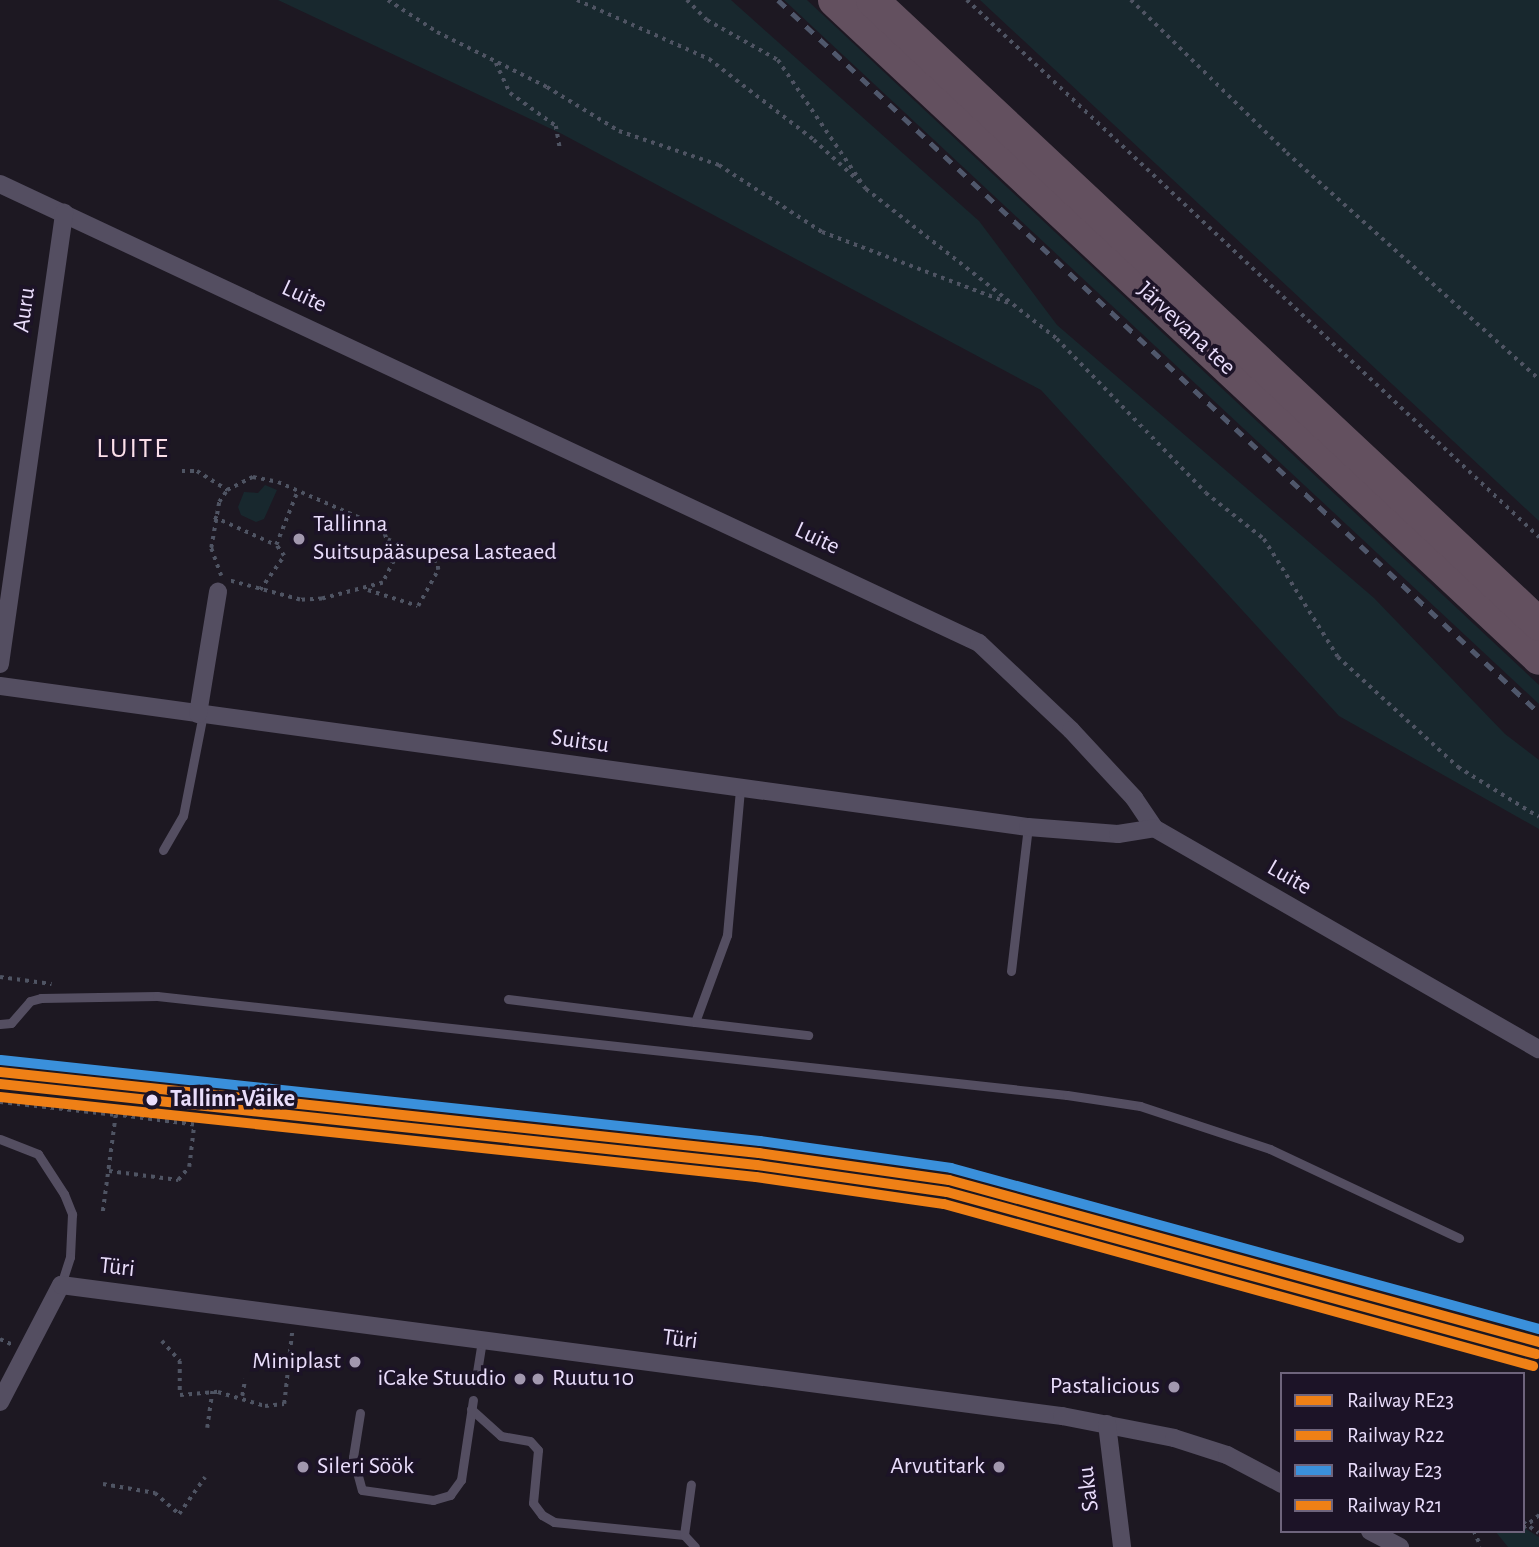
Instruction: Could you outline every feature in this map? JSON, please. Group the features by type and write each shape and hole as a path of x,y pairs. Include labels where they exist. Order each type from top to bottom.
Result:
{"highway":[{"name":"Järvevana tee","path":"834,0 1539,659"},
{"name":"Järvevana tee","path":"872,0 1539,624"}],"street":[{"name":"Luite","path":"0,184 979,643 1080,740 1134,798 1154,828 1539,1049"},
{"name":"Auru","path":"0,664 3,623 64,213"},
{"path":"200,714 220,585"},
{"name":"Suitsu","path":"0,686 1028,827 1118,834 1154,828"},
{"path":"0,1402 61,1285"},
{"name":"Türi","path":"61,1285 482,1342 746,1372 1107,1424 1227,1455 1280,1483"},
{"name":"Saku","path":"1107,1424 1122,1547"},
{"path":"1374,1533 1400,1547"}],"lane":[{"path":"163,850 183,816 200,714"},
{"path":"695,1022 727,935 740,788"},
{"path":"1011,971 1028,827"},
{"path":"0,1024 11,1023 30,1001 62,996 157,996 1140,1107 1270,1149 1459,1238"},
{"path":"508,999 808,1035"},
{"path":"0,1139 38,1154 64,1194 72,1214 70,1257 61,1285"},
{"path":"477,1372 482,1342"},
{"path":"360,1413 353,1457 362,1490 433,1500 450,1495 461,1480 472,1405 501,1436 530,1441 538,1450 533,1503 542,1515 555,1522 684,1535 695,1547"},
{"path":"684,1535 691,1484"}],"path":[{"path":"388,0 619,131 719,165 821,232 1018,306"},
{"path":"577,0 709,59 814,140 866,189 1018,306 1056,339 1206,493 1264,540 1338,657 1458,767 1539,817"},
{"path":"687,0 707,20 778,60 866,189"},
{"path":"967,0 1539,537"},
{"path":"1131,0 1277,144 1539,379"},
{"path":"495,61 510,93 556,126 560,148"},
{"path":"182,471 197,471 227,490"},
{"path":"366,589 418,606 425,599 437,562 388,540 372,523 298,490 253,477 227,490 214,517 211,548 220,585 260,590 300,600 366,589 383,583 391,573 394,561 388,540"},
{"path":"276,545 298,490"},
{"path":"214,517 276,545 284,556 260,590"},
{"path":"0,977 52,984 62,996"},
{"path":"0,1102 194,1125 189,1167 178,1180 109,1171"},
{"path":"103,1212 116,1115"},
{"path":"162,1341 180,1361 180,1395 212,1391 242,1396 265,1406 284,1404 294,1316"},
{"path":"0,1339 15,1346"},
{"path":"242,1396 245,1379"},
{"path":"207,1428 212,1391"},
{"path":"103,1484 155,1493 179,1514 205,1477"},
{"path":"1525,1527 1539,1516"},
{"path":"1525,1523 1539,1533"}],"shaded area":[{"path":"278,0 731,0 979,221 1057,325 1374,598 1505,734 1539,760 1539,829 1339,716 1041,390 562,134"},
{"path":"784,0 807,0 1539,685 1539,704"},
{"path":"980,0 1539,0 1539,521"},
{"path":"265,485 277,490 264,519 256,522 241,515 238,507 244,492 258,493"},
{"path":"1525,1528 1539,1537 1539,1547 1508,1547 1497,1533 1525,1533"}],"railway":[{"path":"778,0 1539,713"}],"rail line":[{"name":"E23","path":"1,1060 760,1141 951,1168 1539,1329"},
{"name":"RE23","path":"0,1072 759,1153 949,1180 1539,1342"},
{"name":"R22","path":"0,1084 757,1165 947,1192 1536,1354"},
{"name":"R21","path":"0,1097 756,1177 944,1204 1533,1366"}],"place":[{"name":"Tallinna Suitsupääsupesa Lasteaed","path":"299,539"},
{"name":"Tallinn-Väike","path":"152,1100"},
{"name":"Miniplast","path":"355,1362"},
{"name":"iCake Stuudio","path":"520,1379"},
{"name":"Ruutu 10","path":"538,1379"},
{"name":"Pastalicious","path":"1174,1387"},
{"name":"Sileri Söök","path":"303,1467"},
{"name":"Arvutitark","path":"999,1467"}],"district":[{"name":"LUITE","path":"133,449"}]}
